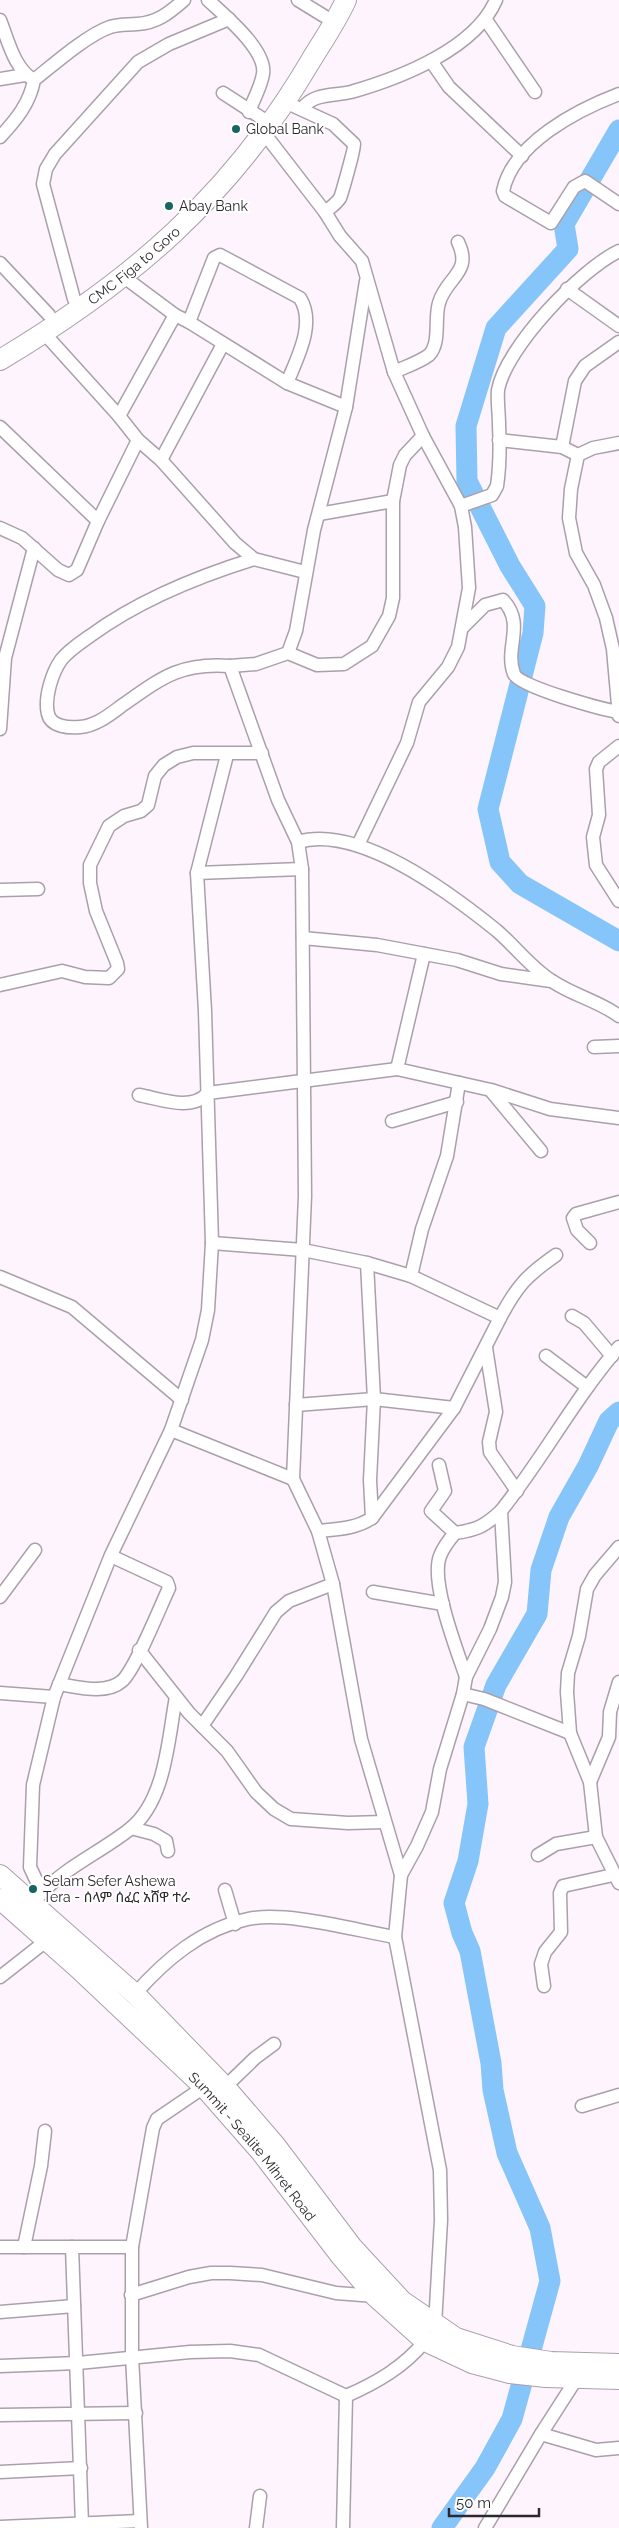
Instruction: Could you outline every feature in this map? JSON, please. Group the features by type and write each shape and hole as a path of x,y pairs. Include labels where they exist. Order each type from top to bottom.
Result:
{"main road":[{"name":"CMC Figa to Goro","path":"0,360 47,324 124,277 199,210 258,123 289,101 346,0"},
{"path":"289,101 328,8"},
{"path":"0,346 47,324 74,299 120,268 167,228 207,188 258,123"},
{"path":"0,1875 39,1897 84,1962 135,1994 225,2086 275,2145 352,2247 430,2333"},
{"name":"Summit - Sealite Mihret Road","path":"0,1899 46,1940 84,1962 204,2087 261,2152 340,2255 375,2296 472,2363 511,2364 549,2369"},
{"path":"549,2369 619,2364"},
{"path":"549,2369 577,2378 619,2379"}],"street":[{"path":"0,79 29,77 108,28 122,24 152,22 168,14 184,0"},
{"path":"208,0 246,37 262,65 263,74 258,123"},
{"path":"298,0 328,8"},
{"path":"289,101 312,99 353,91 431,61 471,34 486,20 496,0"},
{"path":"0,20 17,62 29,77 32,93 24,107 0,137"},
{"path":"74,299 44,184 46,169 55,154 138,62 163,47 229,20"},
{"path":"486,20 535,92"},
{"path":"431,61 449,87 522,156"},
{"path":"223,94 258,123 325,212 340,236 362,261 394,372 423,436 461,506 465,528 469,588 458,647 448,667 419,702 407,743 358,845"},
{"path":"619,94 561,122 522,156 504,186 505,196 551,223 574,187 585,181 597,187 619,204"},
{"path":"289,101 333,124 354,144 355,151 346,171 341,197 325,212"},
{"path":"394,372 429,354 435,345 439,301 462,267 464,256 458,242"},
{"path":"461,506 492,495 497,486 499,473 498,389 510,364 526,339 567,289 586,271 619,250"},
{"path":"189,322 214,258 220,255 300,298 306,312 305,332 287,383"},
{"path":"0,262 138,440 161,460 236,543 254,559 305,572"},
{"path":"124,277 175,315 287,383 346,407"},
{"path":"288,653 296,631 314,530 320,514 346,407 367,278"},
{"path":"567,289 619,326"},
{"path":"119,416 175,315"},
{"path":"562,447 575,380 585,366 619,342"},
{"path":"161,460 223,344"},
{"path":"0,428 98,521"},
{"path":"254,559 213,572 132,609 72,650 61,660 54,672 48,697 48,715 52,722 59,726 80,727 94,724 168,676 188,666 256,664 288,653 317,664 344,664 372,646 389,616 393,598 393,502 400,465 405,455 423,436"},
{"path":"0,528 22,538 64,574 74,574 138,440"},
{"path":"499,440 562,447 578,455"},
{"path":"578,455 593,448 619,443"},
{"path":"463,627 485,605 503,600 514,616 515,629 512,656 514,674 517,679 618,714 616,668 606,618 594,586 576,552 570,518 571,489 578,455"},
{"path":"320,514 393,502"},
{"path":"0,729 6,658 34,548"},
{"path":"230,666 278,800 298,842 302,869 305,1196 293,1479 318,1531 333,1584 361,1739 401,1875 395,1937 440,2170 441,2220 430,2333 412,2356 391,2372 346,2396"},
{"path":"619,746 599,762 596,769 599,815 593,837 596,865 619,901"},
{"path":"0,985 62,970 78,976 96,979 109,978 118,969 118,962 96,911 90,883 90,865 110,826 124,816 142,811 148,805 156,776 164,765 177,757 193,753 262,753"},
{"path":"176,1697 163,1772 156,1792 131,1828 91,1854 39,1897 36,1880 30,1867 33,1785 54,1697 111,1556 170,1430 202,1340 211,1281 212,1244 208,1094 197,873 227,754"},
{"path":"298,842 311,838 326,838 358,845 400,864 496,930 551,981 619,1016"},
{"path":"197,873 302,869"},
{"path":"0,890 38,889"},
{"path":"303,938 377,945 457,960 500,974 551,981"},
{"path":"397,1069 424,954"},
{"path":"594,1046 619,1046"},
{"path":"139,1095 190,1105 200,1102 208,1094 397,1069 491,1090 550,1109 619,1118"},
{"path":"411,1276 422,1229 447,1156 457,1102 458,1083"},
{"path":"491,1090 540,1150"},
{"path":"392,1121 457,1102"},
{"path":"590,1243 576,1230 572,1218 576,1214 619,1202"},
{"path":"212,1244 303,1250 367,1262 411,1276 500,1318"},
{"path":"318,1531 344,1529 362,1524 372,1518 454,1408 500,1318 520,1284 530,1273 556,1255"},
{"path":"367,1262 374,1399 370,1480 372,1518"},
{"path":"0,1277 72,1307 182,1400"},
{"path":"466,1678 442,1604 437,1573 439,1557 455,1533 473,1530 486,1525 501,1510 517,1491 587,1387 615,1351 584,1323 572,1316"},
{"path":"486,1348 496,1412 489,1442 490,1452 517,1491"},
{"path":"546,1356 587,1387"},
{"path":"296,1405 374,1399 454,1408"},
{"path":"170,1430 293,1479"},
{"path":"439,1465 445,1491 432,1511 455,1533"},
{"path":"401,1875 417,1846 432,1812 440,1769 463,1694 466,1678 486,1637 502,1597 505,1582 501,1510"},
{"path":"544,1986 541,1964 545,1952 561,1932 560,1893 563,1886 616,1879 596,1837 590,1782 570,1733 568,1673 579,1636 587,1589 595,1575 619,1547"},
{"path":"0,1597 35,1550"},
{"path":"59,1684 89,1689 106,1688 122,1682 140,1650 168,1588 167,1582 111,1556"},
{"path":"202,1726 276,1612 289,1601 333,1584"},
{"path":"372,1592 442,1604"},
{"path":"140,1650 176,1697 227,1751 256,1792 274,1809 291,1819 348,1823 384,1822"},
{"path":"590,1782 609,1738 610,1712 619,1682"},
{"path":"0,1693 54,1697"},
{"path":"463,1694 489,1701 570,1733"},
{"path":"131,1828 154,1834 166,1841 168,1851"},
{"path":"538,1855 556,1844 596,1837"},
{"path":"225,1890 235,1924"},
{"path":"135,1994 158,1968 178,1951 202,1937 248,1919 292,1919 395,1937"},
{"path":"0,1977 46,1940"},
{"path":"225,2086 255,2058 274,2044"},
{"path":"0,2527 53,2527 82,2524 141,2525 132,2356 132,2247 152,2128 157,2119 204,2087"},
{"path":"582,2106 619,2095"},
{"path":"24,2247 41,2166 45,2131"},
{"path":"0,2247 132,2247"},
{"path":"72,2247 78,2363 82,2524"},
{"path":"131,2295 190,2277 230,2272 262,2275 336,2293 375,2296"},
{"path":"0,2312 74,2306"},
{"path":"0,2366 78,2363 132,2356 230,2351 259,2356 346,2396"},
{"path":"485,2528 577,2378"},
{"path":"343,2528 346,2396"},
{"path":"0,2415 136,2413"},
{"path":"541,2434 596,2450 619,2448"},
{"path":"0,2472 80,2468"},
{"path":"256,2528 260,2496"}],"waterway":[{"path":"619,130 564,224 568,249 496,328 466,426 467,481 510,566 535,606 533,633 488,809 500,862 520,884 619,941"},
{"path":"442,2528 485,2468 512,2419 550,2281 540,2228 507,2153 493,2090 491,2063 470,1951 462,1933 454,1903 468,1861 478,1804 474,1747 496,1685 537,1614 541,1570 559,1517 588,1466 609,1421 619,1412"}],"place":[{"name":"Global Bank","path":"236,129"},
{"name":"Abay Bank","path":"169,206"},
{"name":"Selam Sefer Ashewa Tera - ሰላም ሰፈር አሸዋ ተራ","path":"33,1889"}]}
